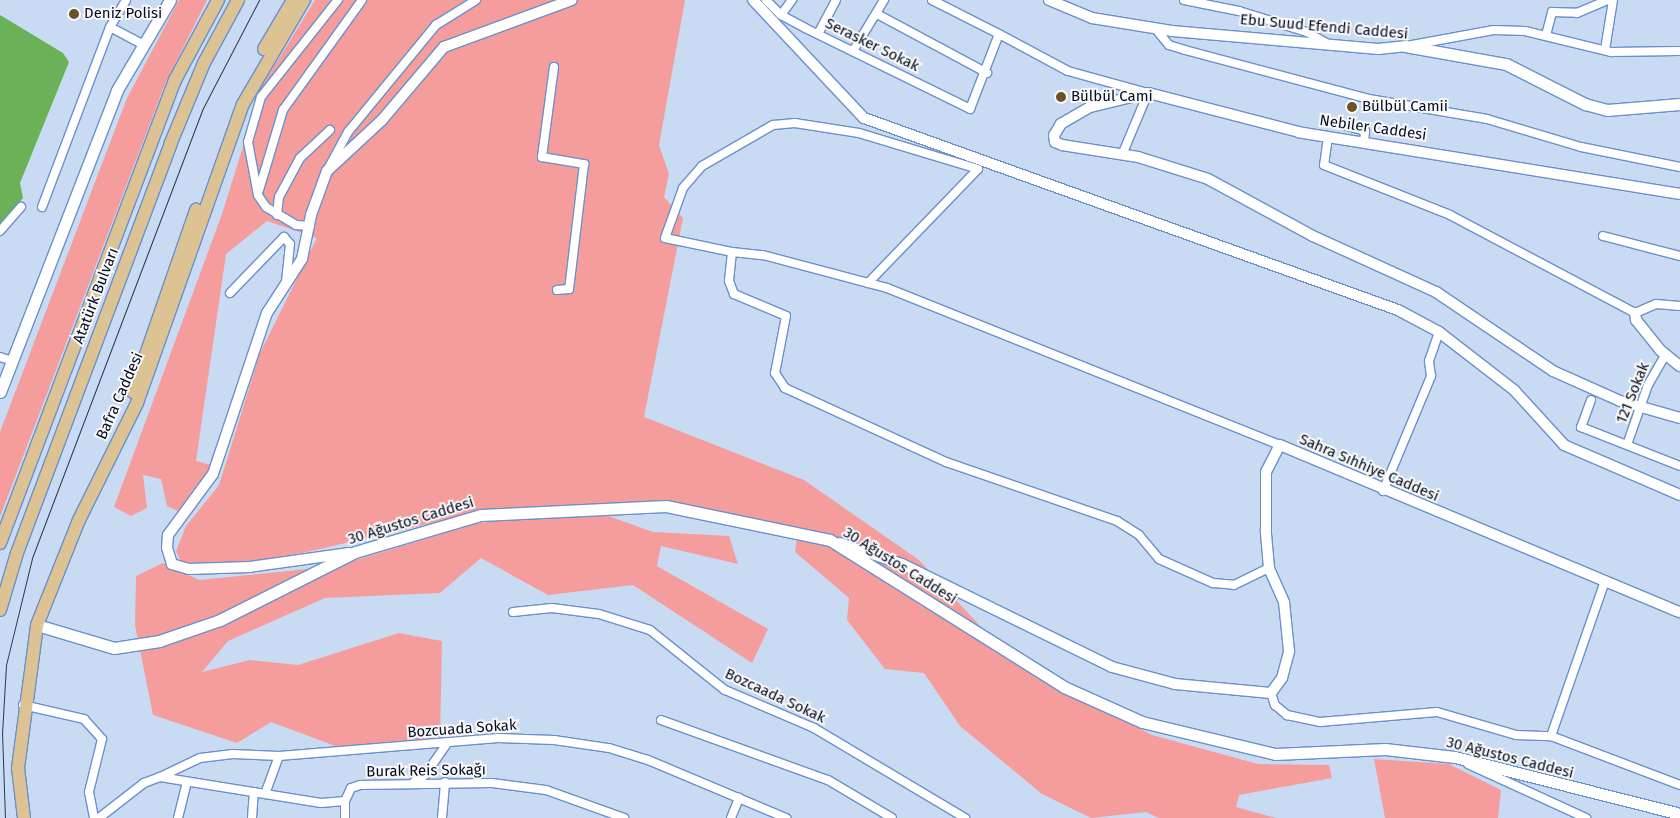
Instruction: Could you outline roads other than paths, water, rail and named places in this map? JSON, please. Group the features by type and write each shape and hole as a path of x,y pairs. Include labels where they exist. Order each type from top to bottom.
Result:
{"main road":[{"path":"1,387 117,90 142,44 170,0"},
{"name":"Atatürk Bulvarı","path":"0,543 175,80 218,0"},
{"name":"Atatürk Bulvarı","path":"0,610 17,553 170,144 204,63 238,0"},
{"name":"Bafra Caddesi","path":"15,818 12,769 17,705 33,624 77,512 132,395 238,98 293,0"},
{"name":"Bafra Caddesi","path":"24,818 18,768 23,705 37,625 79,520 137,403 243,104 304,0"},
{"name":"Ebu Suud Efendi Caddesi","path":"1405,46 1506,64 1585,104 1607,110 1680,104"},
{"name":"30 Ağustos Caddesi","path":"37,625 114,648 159,641 220,620 355,552 481,515 594,506 666,506 830,540 1064,687 1142,722 1275,754 1385,749 1455,757 1680,814"}],"street":[{"path":"42,207 110,28 126,0"},
{"path":"310,226 277,215 258,195 248,142 254,114 271,82 305,46 338,0"},
{"path":"258,195 283,110 362,0"},
{"path":"355,552 215,570 189,569 172,564 169,557 168,534 213,474 267,313 302,259 327,171 348,132 436,25 476,0"},
{"path":"327,171 382,120 444,47 572,0"},
{"path":"753,0 864,118 1372,300 1439,332 1514,390 1564,445 1680,495"},
{"name":"Serasker Sokak","path":"766,0 781,15 970,109 987,72"},
{"path":"781,15 792,0"},
{"path":"818,34 836,0"},
{"path":"853,51 884,0"},
{"path":"932,0 1068,71 1148,93 1122,154 1208,179 1299,229 1436,292 1553,371 1642,406 1680,418"},
{"name":"Ebu Suud Efendi Caddesi","path":"1049,0 1092,18 1155,28 1378,49 1405,46"},
{"path":"1184,0 1247,13 1307,32 1326,43"},
{"path":"1605,50 1613,0"},
{"path":"1546,35 1552,12 1578,13 1604,1"},
{"path":"877,14 987,72 999,34"},
{"path":"110,28 142,44"},
{"path":"1155,28 1169,45 1184,50 1369,99 1486,119 1581,147 1680,167"},
{"path":"1405,46 1494,30 1546,35 1605,50 1680,51"},
{"path":"554,67 542,157 584,164 569,289 557,290"},
{"name":"Nebiler Caddesi","path":"1122,154 1055,142 1061,124 1090,106 1148,93 1328,137 1680,194"},
{"path":"868,283 978,169 859,133 795,123 773,124 702,166 683,188 664,238 732,252 762,255 868,283 1280,445"},
{"path":"1339,124 1365,131 1364,142"},
{"path":"277,215 279,197 300,158 330,130"},
{"path":"1328,137 1324,165 1450,215 1636,313"},
{"path":"0,230 21,207"},
{"path":"1603,236 1680,256"},
{"path":"230,293 284,237 290,244 286,286"},
{"path":"732,252 729,281 734,294 786,316 775,373 785,388 946,462 1117,521 1139,535 1159,559 1212,583 1234,585 1269,568"},
{"path":"1636,313 1656,304 1680,306"},
{"path":"1636,313 1636,320 1665,355 1680,366"},
{"path":"1383,491 1431,376 1429,361 1439,332"},
{"name":"121 Sokak","path":"1628,442 1665,355"},
{"path":"0,357 12,362"},
{"path":"1591,400 1581,427 1628,442 1680,466"},
{"name":"Sahra Sıhhiye Caddesi","path":"1271,693 1282,678 1289,651 1284,602 1269,568 1266,472 1280,445 1383,491 1680,612"},
{"path":"830,540 902,564 1112,667 1175,684 1271,693 1287,715 1320,722 1437,712 1516,735 1551,736 1680,785"},
{"path":"1551,736 1605,581"},
{"name":"Bozcaada Sokak","path":"513,612 552,608 599,614 650,630 725,690 814,728 965,818"},
{"path":"23,705 84,719 102,739 89,792 94,818"},
{"path":"661,720 828,780 892,818"},
{"name":"Bozcuada Sokak","path":"160,777 200,758 279,756 498,738 609,748 786,818"},
{"path":"412,782 425,775 448,742"},
{"path":"265,794 279,756"},
{"path":"1455,757 1586,818"},
{"path":"99,818 144,783 160,777 321,803 345,800 345,818"},
{"path":"178,818 187,782"},
{"path":"442,818 445,782"},
{"name":"Burak Reis Sokağı","path":"345,800 351,788 360,785 445,782 546,790 624,818"},
{"path":"252,818 254,792"},
{"path":"731,818 739,798"}],"tram line":[{"path":"5,818 2,734 6,665 32,558 202,110 259,0"}],"place":[{"name":"Deniz Polisi","path":"74,14"},
{"name":"Bülbül Cami","path":"1061,97"},
{"name":"Bülbül Camii","path":"1352,107"}]}
